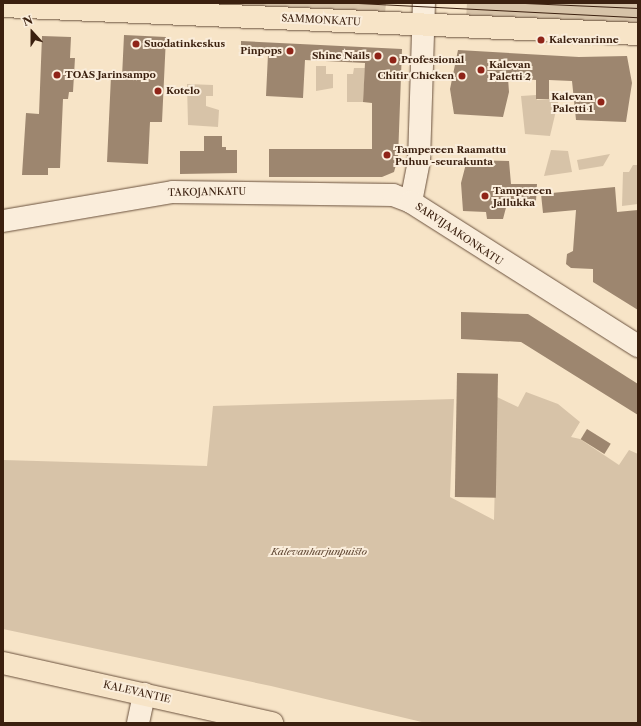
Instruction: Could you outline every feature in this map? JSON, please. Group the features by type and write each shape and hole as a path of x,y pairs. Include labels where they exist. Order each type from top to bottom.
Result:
{"main road":[{"name":"SAMMONKATU","path":"3,6 638,34"},
{"name":"KALEVANTIE","path":"3,663 272,723"}],"street":[{"name":"SARVIJAAKONKATU","path":"424,3 425,24 419,161 411,202 638,346"},
{"name":"TAKOJANKATU","path":"3,221 178,191 369,192 394,195 411,202"},
{"path":"138,723 144,694"}],"green space":[{"path":"74,3 386,3 385,14"},
{"path":"467,3 638,3 638,29 466,20"},
{"path":"316,66 326,66 326,74 333,74 333,88 316,91"},
{"path":"354,68 365,68 363,102 347,102 347,74 353,74"},
{"path":"187,84 213,85 213,96 206,96 206,106 219,110 218,127 188,125"},
{"path":"536,95 537,100 559,98 550,136 525,134 521,96"},
{"path":"551,150 568,151 572,172 544,176"},
{"path":"610,154 603,166 579,170 577,160"},
{"path":"633,165 638,165 638,204 622,206 623,172 629,172"},
{"name":"Kalevanharjunpuisto","path":"526,392 558,404 580,422 571,437 580,439 619,465 629,450 638,454 638,723 426,723 271,686 3,629 3,460 207,466 213,406 454,399 450,497 494,520 497,397 518,407"}],"building":[{"path":"124,35 166,37 162,122 150,122 148,164 107,162 111,76 122,77"},
{"path":"42,36 71,37 70,58 75,58 73,92 69,92 68,99 63,99 60,168 48,168 48,175 22,175 26,113 39,114"},
{"path":"241,41 402,49 398,158 394,172 382,177 269,177 269,149 372,149 372,103 363,102 365,63 305,60 303,98 266,96 268,54 241,53"},
{"path":"458,50 579,57 627,56 632,83 626,122 576,120 572,81 549,80 549,99 536,99 536,80 508,78 509,92 503,117 454,114 450,89"},
{"path":"204,136 222,136 222,147 226,147 226,150 237,150 237,173 180,174 180,151 204,151"},
{"name":"Tampereen Jallukka","path":"467,160 509,161 511,184 537,184 536,201 508,200 503,219 487,219 486,212 463,211 461,183"},
{"path":"615,187 617,212 638,210 638,310 593,282 593,269 571,268 566,264 567,254 573,251 576,210 543,213 541,194"},
{"path":"461,312 528,314 638,384 638,415 521,342 461,339"},
{"path":"457,373 498,374 496,498 455,497"},
{"path":"587,429 611,444 604,454 581,439"}],"tram line":[{"path":"358,3 638,17"},
{"path":"525,3 638,8"}],"place":[{"name":"Kalevanrinne","path":"541,40"},
{"name":"Suodatinkeskus","path":"136,44"},
{"name":"Pinpops","path":"290,51"},
{"name":"Shine Nails","path":"378,56"},
{"name":"Professional","path":"393,60"},
{"name":"Kalevan Paletti 2","path":"481,70"},
{"name":"TOAS Jarinsampo","path":"57,75"},
{"name":"Chitir Chicken","path":"462,76"},
{"name":"Kotelo","path":"158,91"},
{"name":"Kalevan Paletti 1","path":"601,102"},
{"name":"Tampereen Raamattu Puhuu -seurakunta","path":"387,155"},
{"name":"Tampereen Jallukka","path":"485,196"}]}
